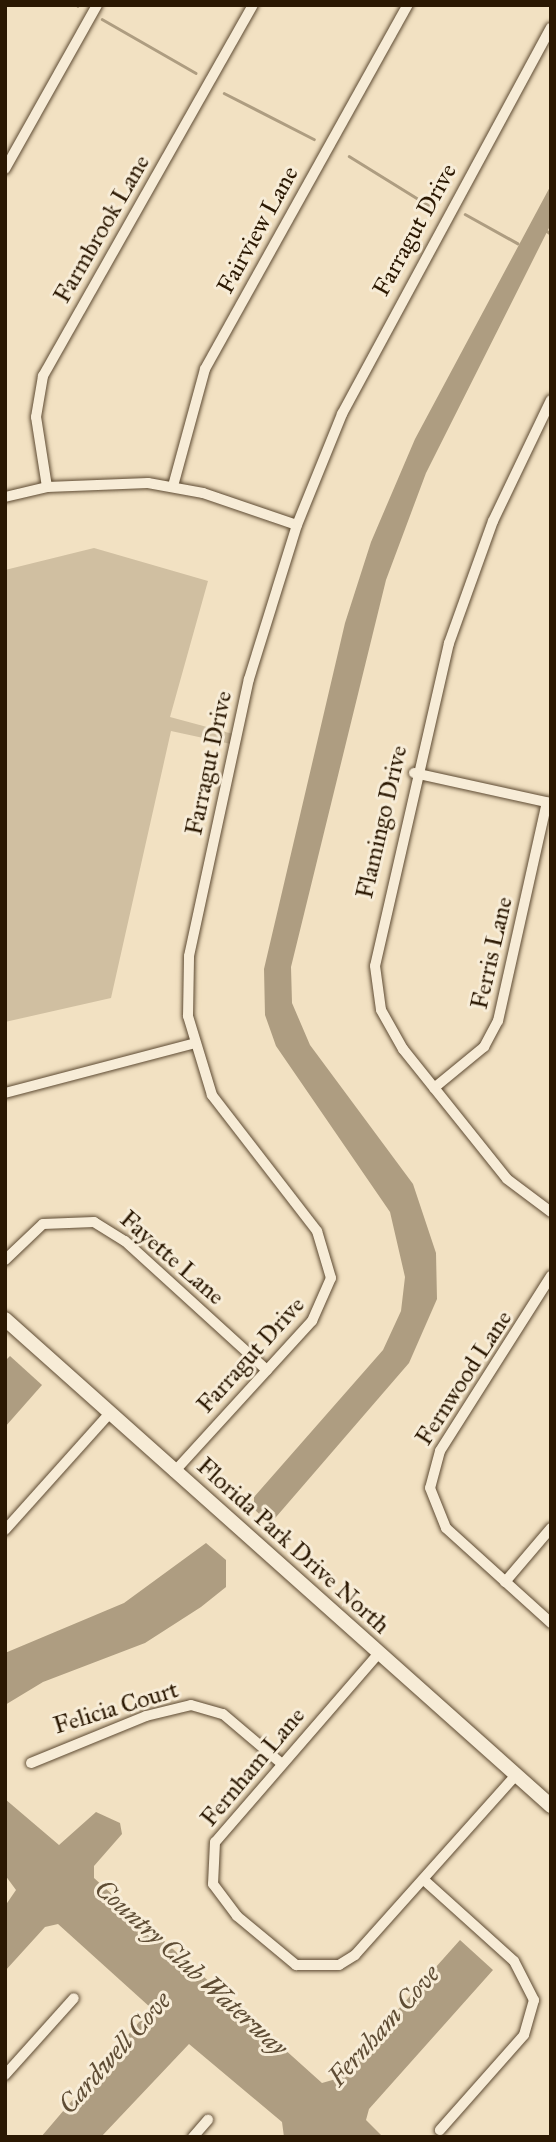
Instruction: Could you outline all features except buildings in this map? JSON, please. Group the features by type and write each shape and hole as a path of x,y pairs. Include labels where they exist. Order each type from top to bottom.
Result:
{"street":[{"path":"5,169 97,5"},
{"name":"Farmbrook Lane","path":"47,487 36,417 43,376 253,5"},
{"name":"Fairview Lane","path":"173,486 205,369 408,5"},
{"name":"Farragut Drive","path":"174,1472 322,1307 330,1285 329,1257 317,1231 216,1102 192,1044 189,956 249,679 297,524 377,342 551,28"},
{"name":"Flamingo Drive","path":"551,400 469,583 414,773 374,972 390,1028 434,1088 507,1179 551,1212"},
{"path":"5,497 47,487 107,482 173,486 297,524"},
{"path":"414,773 549,802"},
{"name":"Ferris Lane","path":"434,1088 477,1054 498,1021 549,802"},
{"path":"5,1093 192,1044"},
{"name":"Fayette Lane","path":"5,1260 43,1224 94,1222 125,1241 267,1370"},
{"name":"Fernwood Lane","path":"505,1582 446,1528 434,1506 436,1459 551,1276"},
{"name":"Florida Park Drive North","path":"5,1320 551,1806"},
{"path":"5,1530 109,1414"},
{"path":"551,1528 505,1582 551,1623"},
{"name":"Fernham Lane","path":"379,1653 220,1833 210,1871 222,1901 287,1960 314,1969 345,1961 424,1880 516,1775"},
{"name":"Felicia Court","path":"31,1763 146,1716 191,1705 223,1714 282,1764"},
{"path":"424,1880 522,1969 534,2000 524,2035 440,2130"},
{"path":"5,2075 74,1998"},
{"path":"193,2137 208,2120"}],"shaded area":[{"path":"94,548 208,581 170,717 233,734 231,744 171,731 111,998 5,1022 5,570"}],"water":[{"path":"551,185 551,224 426,473 386,580 291,967 292,1003 310,1045 413,1184 436,1253 437,1299 409,1363 270,1524 254,1509 254,1497 383,1350 401,1311 405,1277 390,1212 276,1046 265,1015 264,969 345,623 371,542 415,439"},
{"path":"10,1356 42,1385 5,1427 5,1361"},
{"path":"206,1543 226,1560 226,1587 201,1607 145,1643 43,1682 5,1705 5,1653 124,1603"},
{"path":"5,1799 59,1845 96,1812 120,1823 122,1834 94,1866 94,1878 322,2083 336,2079 460,1940 493,1970 369,2109 366,2120 383,2137 284,2137 282,2122 189,2044 101,2137 41,2137 151,2008 58,1924 45,1927 5,1971 5,1906 16,1890 5,1875"}],"waterway":[{"path":"102,19 196,73"},
{"path":"224,93 314,139"},
{"path":"349,156 428,205"},
{"path":"465,214 517,243"},
{"path":"547,231 551,234"}],"water label":[{"name":"Country Club Waterway","path":"191,1968"},
{"name":"Fernham Cove","path":"384,2026"},
{"name":"Cardwell Cove","path":"115,2053"}]}
